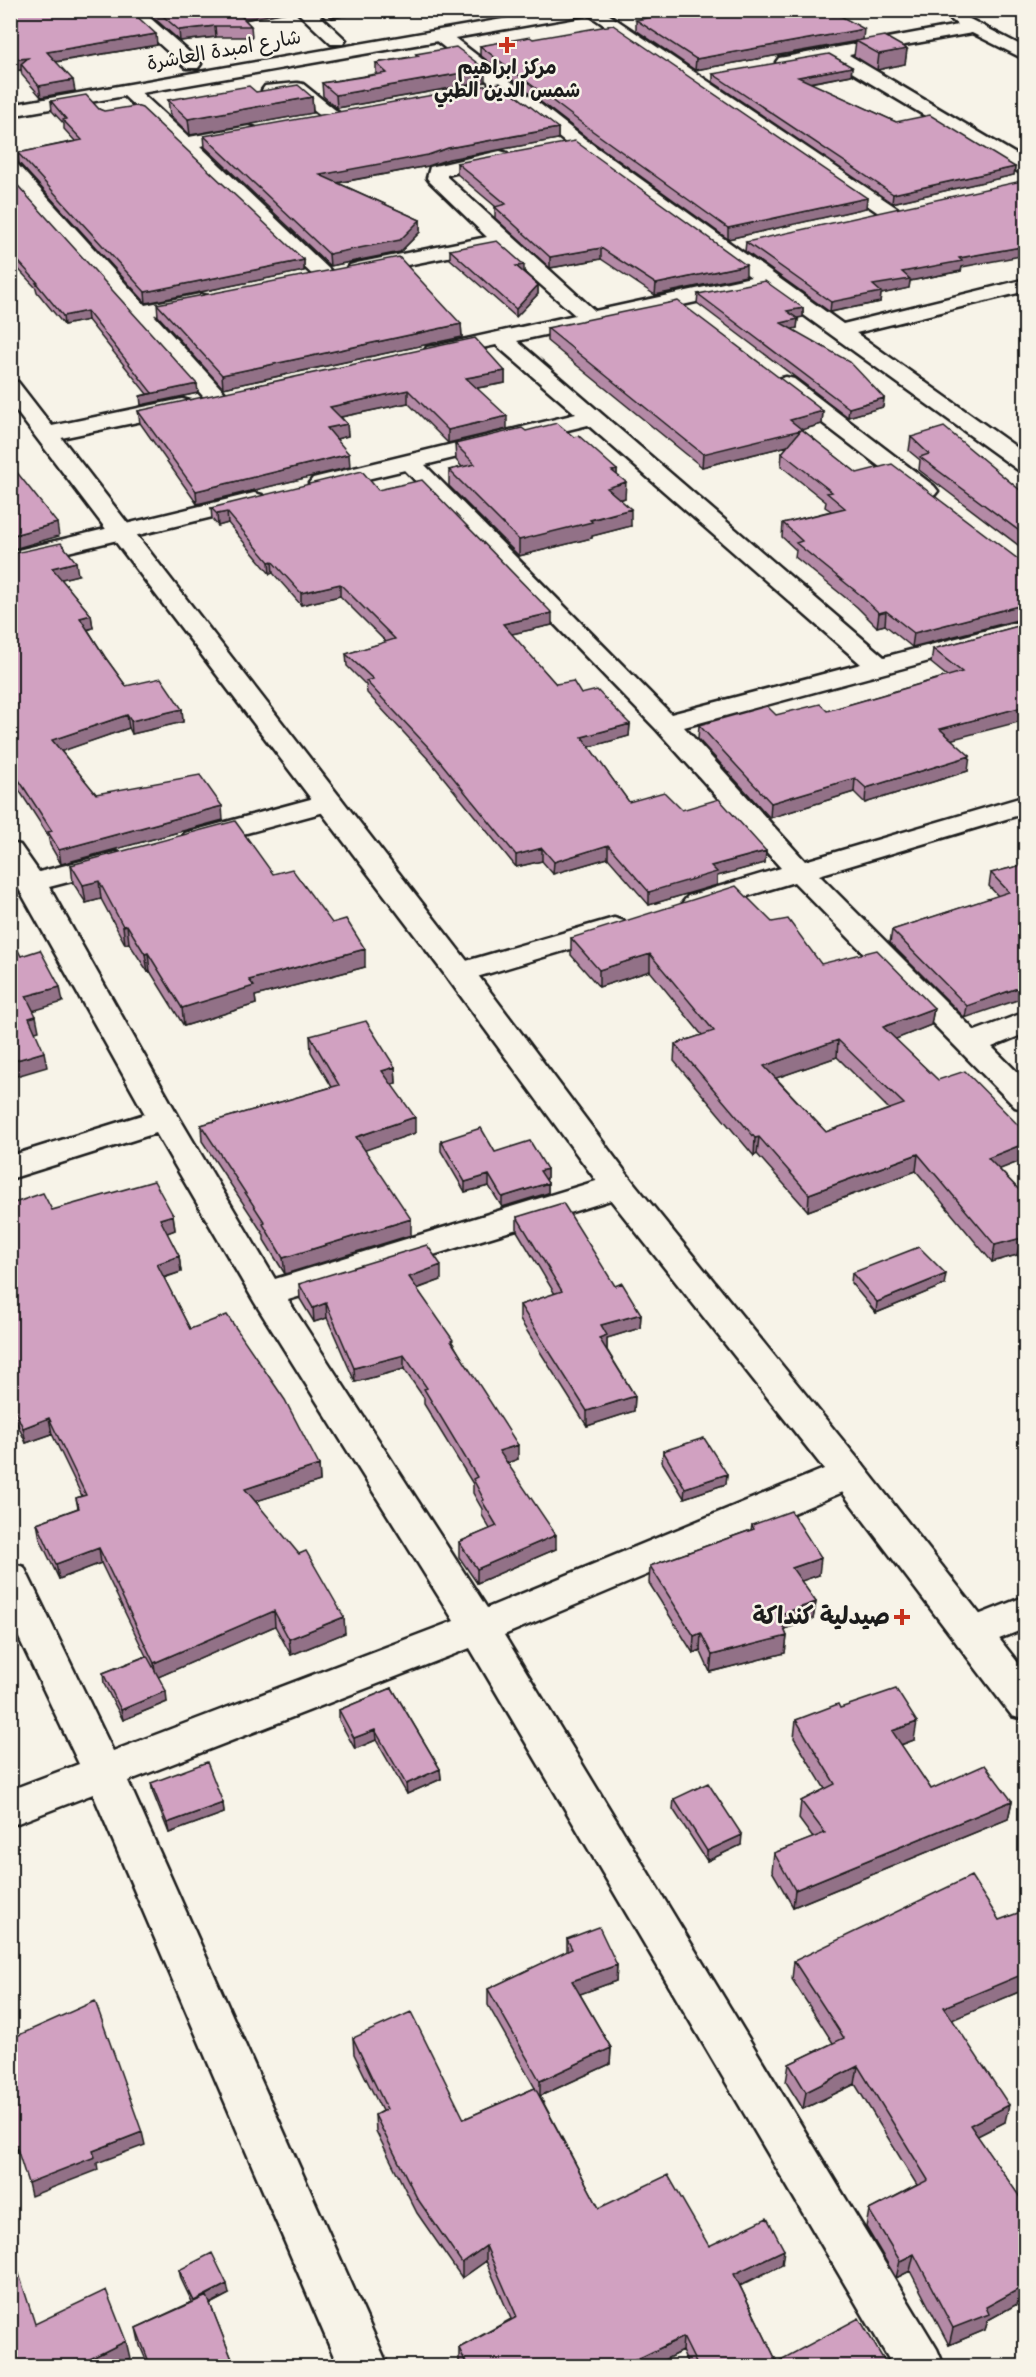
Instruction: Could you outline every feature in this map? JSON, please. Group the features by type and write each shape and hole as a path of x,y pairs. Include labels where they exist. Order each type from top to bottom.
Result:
{"street":[{"path":"130,10 192,64"},
{"path":"303,10 337,40"},
{"name":"شارع امبدة العاشرة","path":"10,96 501,10"},
{"path":"588,10 693,78 890,212"},
{"name":"شارع امبدة العاشرة","path":"10,111 588,10"},
{"path":"945,10 1026,55"},
{"path":"762,66 975,27"},
{"path":"441,36 578,143 1026,465"},
{"path":"832,53 1022,178"},
{"path":"693,78 716,74"},
{"path":"484,89 506,85"},
{"path":"254,93 288,87 297,88 341,115 310,121"},
{"path":"129,91 324,275"},
{"path":"151,111 174,107"},
{"path":"186,143 265,129"},
{"path":"555,147 578,143"},
{"path":"520,154 449,167 437,171 436,178 591,319"},
{"path":"10,168 218,399"},
{"path":"868,216 912,207"},
{"path":"301,280 502,240"},
{"path":"725,247 747,242"},
{"path":"410,357 767,280"},
{"path":"839,331 1026,285"},
{"path":"140,312 220,296"},
{"path":"676,300 695,314"},
{"path":"501,338 880,667"},
{"path":"771,372 940,501"},
{"path":"10,387 460,973 618,1186 849,1474 1026,1704"},
{"path":"47,434 240,394"},
{"path":"295,490 593,417"},
{"path":"410,461 666,724 800,872 1026,1100"},
{"path":"10,559 272,495"},
{"path":"666,724 1026,627"},
{"path":"32,884 329,802"},
{"path":"675,909 1026,804"},
{"path":"10,851 32,884 164,1119 267,1294 479,1628 920,2367"},
{"path":"460,973 641,919"},
{"path":"971,1044 1026,1022"},
{"path":"10,1168 164,1119"},
{"path":"267,1294 618,1186"},
{"path":"10,1808 479,1628 849,1474"},
{"path":"10,1578 103,1771 363,2367"},
{"path":"972,1634 1026,1611"}],"building":[{"path":"10,10 130,10 156,34 47,52 73,80 39,86 21,64 28,58 10,60"},
{"path":"156,10 238,10 236,11 251,26 215,26 179,30"},
{"path":"689,10 778,10 791,18 826,12 833,16 839,15 864,29 696,59 636,20"},
{"path":"613,25 867,198 728,228 587,127 480,46"},
{"path":"884,36 907,49 879,54 856,41"},
{"path":"456,47 485,69 336,95 322,83 387,73 376,63"},
{"path":"829,54 852,67 798,77 896,122 930,115 1015,167 893,194 713,74"},
{"path":"500,83 558,128 320,175 420,220 400,240 329,254 204,136"},
{"path":"298,85 312,97 188,119 168,100 249,86 256,92"},
{"path":"86,95 99,109 104,111 136,106 142,108 304,260 145,292 18,153 82,140 63,120 66,119 51,101"},
{"path":"575,141 746,265 656,284 601,248 550,257 495,207 506,204 457,163"},
{"path":"10,177 197,384 140,396 152,393 87,311 63,316 10,252"},
{"path":"1026,180 1026,246 959,258 962,261 902,272 910,279 873,285 881,292 831,302 746,242"},
{"path":"497,241 524,265 516,266 538,285 516,309 450,250"},
{"path":"399,257 461,324 222,375 157,304"},
{"path":"765,281 803,308 787,311 798,319 781,323 850,362 884,398 849,408 698,294"},
{"path":"678,301 823,411 790,420 857,473 892,464 1018,559 1026,560 1026,604 914,633 886,611 879,613 796,543 802,541 783,523 845,508 827,493 832,492 782,453 801,430 703,454 547,328"},
{"path":"475,338 505,371 466,378 507,416 448,430 408,390 330,407 347,424 327,428 349,454 196,491 138,411"},
{"path":"557,423 574,437 579,436 617,470 612,471 626,482 607,488 631,509 590,520 592,522 519,540 449,470 475,464 455,444 522,428 526,431"},
{"path":"944,427 1026,495 1026,536 920,457 929,454 911,437"},
{"path":"10,466 12,466 57,523 10,536"},
{"path":"362,471 378,490 422,480 552,613 503,624 556,684 573,681 581,694 597,690 630,724 582,737 629,802 664,792 682,810 719,799 766,851 711,866 717,872 649,892 608,845 554,862 542,848 516,855 430,749 366,681 373,679 346,654 395,639 340,584 301,593 272,561 269,562 227,512 217,514 211,508"},
{"path":"61,543 76,562 52,568 91,615 80,618 126,686 161,678 182,709 131,721 127,715 52,740 96,794 200,775 222,806 59,850 48,832 52,831 10,766 10,554"},
{"path":"1026,624 1026,706 940,729 970,756 866,788 855,778 771,803 699,725 767,706 776,715 820,704 827,711 962,672 933,649"},
{"path":"235,821 273,874 292,869 332,923 346,919 365,949 249,980 254,986 182,1008 148,953 145,954 127,925 123,926 99,881 83,885 71,865"},
{"path":"1026,864 1026,985 967,1006 892,930 1009,892 991,873"},
{"path":"736,886 772,922 788,919 821,964 877,950 934,1008 883,1027 938,1080 965,1071 1026,1133 1026,1143 988,1158 1026,1197 1026,1243 1021,1238 995,1245 918,1154 809,1194 759,1137 755,1138 675,1044 714,1031 650,954 599,970 571,938","holes":["838,1040 904,1104 826,1132 764,1066"]},
{"path":"10,935 21,956 40,950 60,987 26,996 36,1016 29,1018 44,1052 10,1062"},
{"path":"366,1021 395,1067 382,1071 415,1117 356,1137 411,1219 283,1258 263,1224 265,1223 201,1125 339,1085 310,1036"},
{"path":"481,1128 495,1152 530,1141 547,1169 540,1171 548,1183 502,1197 489,1175 465,1182 441,1141"},
{"path":"154,1181 173,1215 160,1219 179,1256 157,1264 190,1329 227,1315 285,1400 319,1465 245,1489 299,1554 306,1551 344,1617 289,1639 274,1611 154,1663 99,1548 56,1564 37,1523 79,1508 76,1498 86,1495 49,1418 23,1428 10,1399 10,1198 14,1203 43,1193 52,1210"},
{"path":"563,1203 615,1286 622,1283 641,1314 601,1325 607,1335 599,1338 635,1396 587,1411 520,1305 562,1291 517,1217"},
{"path":"427,1245 441,1265 409,1277 453,1340 451,1341 518,1445 499,1451 556,1535 477,1569 459,1542 497,1526 482,1501 484,1500 473,1479 477,1477 424,1389 427,1388 404,1355 354,1368 326,1303 313,1308 299,1284"},
{"path":"919,1247 946,1274 877,1302 852,1273"},
{"path":"704,1438 727,1474 685,1488 663,1451"},
{"path":"791,1511 821,1558 792,1568 816,1602 778,1615 787,1636 712,1655 701,1633 694,1636 650,1566 754,1529 752,1525"},
{"path":"147,1656 166,1691 121,1710 103,1673"},
{"path":"392,1688 440,1769 406,1784 375,1730 354,1738 339,1710"},
{"path":"896,1689 917,1722 892,1731 931,1789 985,1765 1012,1801 795,1890 774,1853 825,1833 801,1801 835,1784 796,1720 838,1704 840,1708"},
{"path":"207,1762 223,1803 167,1823 151,1783"},
{"path":"708,1783 742,1835 707,1851 674,1799"},
{"path":"971,1876 999,1920 1026,1910 1026,1973 944,2007 1009,2105 970,2125 1026,2206 1026,2285 986,2307 989,2314 953,2328 914,2254 900,2261 869,2210 928,2180 858,2066 806,2092 789,2064 844,2038 794,1961"},
{"path":"599,1927 617,1965 572,1981 611,2048 540,2081 488,1989 572,1949 567,1939"},
{"path":"95,2001 142,2132 93,2151 95,2157 28,2183 10,2127 10,2039"},
{"path":"411,2012 464,2119 535,2088 599,2208 668,2175 709,2246 767,2218 784,2250 734,2274 777,2362 859,2318 888,2367 698,2367 683,2337 621,2367 468,2367 459,2348 517,2317 486,2246 462,2263 417,2198 375,2115 387,2109 353,2038"},
{"path":"10,2246 35,2324 106,2290 126,2341 74,2367 10,2367"},
{"path":"212,2253 227,2284 194,2301 179,2270"},
{"path":"207,2296 235,2367 151,2367 136,2328"}],"place":[{"name":"مركز ابراهيم شمس الدين الطبي","path":"507,45"},
{"name":"صيدلية كنداكة","path":"902,1617"}]}
